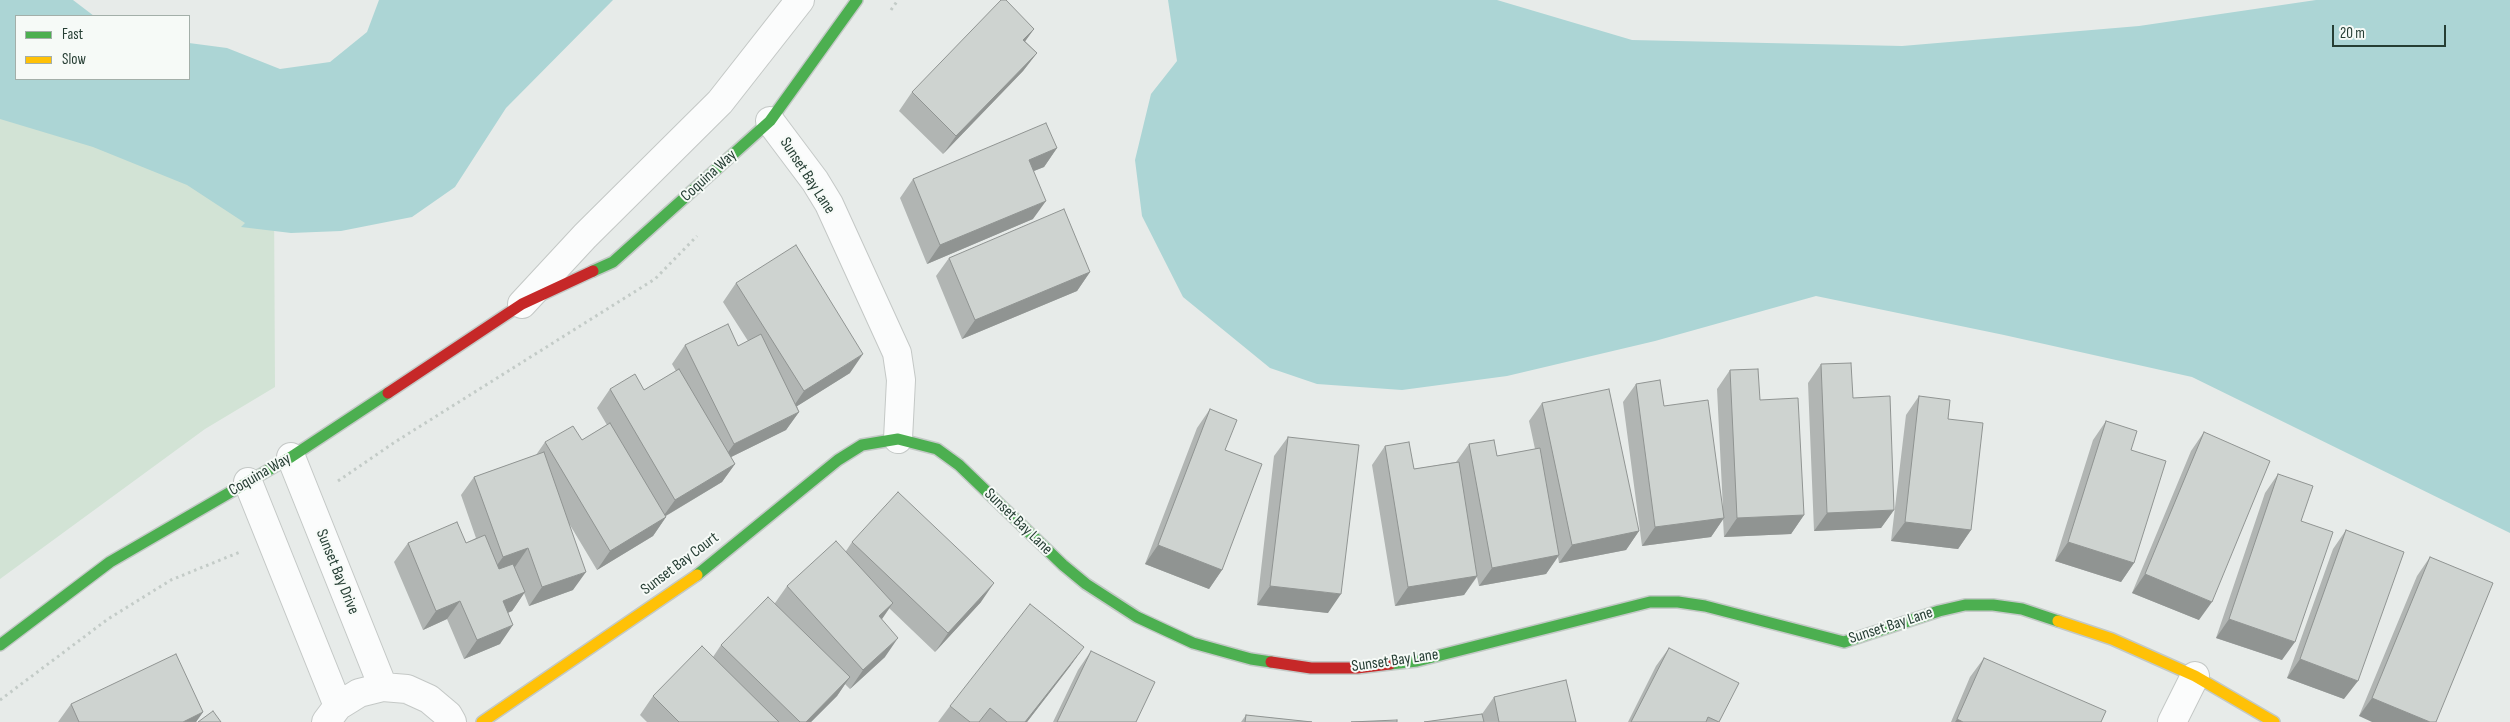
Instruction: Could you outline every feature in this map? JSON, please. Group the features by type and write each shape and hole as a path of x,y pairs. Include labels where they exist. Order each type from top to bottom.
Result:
{"street":[{"name":"Coquina Way","path":"522,304 585,236 720,102 800,0"},
{"name":"Coquina Way","path":"0,645 110,562 291,457 522,304 613,262 770,121 857,0"},
{"name":"Sunset Bay Lane","path":"770,121 815,181 829,204 897,353 901,380 898,439 937,449 959,465 1063,565 1086,584 1137,617 1193,643 1251,659 1312,668 1339,668 1417,661 1650,602 1678,602 1705,606 1844,642 1939,611 1965,605 1993,605 2022,609 2112,639 2195,676 2274,722"},
{"name":"Sunset Bay Court","path":"482,722 687,583 838,460 862,446 898,439"},
{"name":"Sunset Bay Drive","path":"291,457 383,687"},
{"path":"248,482 332,714 359,693 383,687 408,690 429,699 448,715 452,722"},
{"path":"2172,722 2195,676"}],"path":[{"path":"336,482 395,442 655,279 699,233"},
{"path":"0,700 108,619 171,580 241,552 245,547"}],"green space":[{"path":"0,61 15,80 274,197 275,387 205,429 0,579"}],"water":[{"path":"0,0 73,0 93,15 15,15 15,80 190,80 190,43 227,48 280,69 330,62 367,32 379,0 613,0 506,108 455,187 412,217 341,231 291,233 241,227 245,223 187,185 93,147 0,119"},
{"path":"1168,0 1497,0 1632,40 1902,46 2139,26 2316,0 2510,0 2510,533 2192,377 1816,296 1655,341 1507,376 1402,390 1317,384 1270,368 1183,297 1142,216 1135,160 1151,94 1177,61"}],"building":[{"path":"1001,0 1006,0 1034,29 1023,40 1037,53 956,136 912,92"},
{"path":"1046,123 1057,148 1029,160 1046,201 940,245 913,179"},
{"path":"1064,209 1090,272 975,320 949,258"},
{"path":"796,245 863,354 804,391 736,283"},
{"path":"728,324 738,346 761,334 799,412 734,444 685,345"},
{"path":"1851,363 1853,398 1890,396 1894,510 1827,513 1821,364"},
{"path":"679,369 735,464 675,500 610,389 635,374 644,390"},
{"path":"1758,369 1760,400 1798,398 1804,515 1737,518 1730,370"},
{"path":"1660,380 1664,406 1708,400 1724,518 1655,527 1636,384"},
{"path":"1609,389 1639,531 1572,545 1542,403"},
{"path":"1919,396 1950,400 1948,419 1983,423 1971,530 1905,522"},
{"path":"1210,409 1237,420 1225,450 1262,464 1222,570 1158,545"},
{"path":"2106,421 2137,431 2131,450 2166,461 2134,563 2068,542"},
{"path":"610,423 666,517 610,551 545,442 573,426 582,440"},
{"path":"2204,432 2270,461 2212,602 2145,574"},
{"path":"1288,437 1359,445 1341,594 1270,586"},
{"path":"1494,440 1497,456 1540,448 1559,555 1492,568 1469,444"},
{"path":"1409,442 1414,469 1459,462 1477,576 1408,587 1385,446"},
{"path":"544,452 586,572 542,587 528,548 503,557 474,477"},
{"path":"2278,474 2313,486 2301,521 2333,532 2295,642 2229,619"},
{"path":"898,492 994,583 948,633 852,542"},
{"path":"457,522 466,543 485,535 499,569 513,564 525,592 503,601 513,625 477,640 460,601 436,611 408,543"},
{"path":"2346,530 2404,552 2358,681 2300,659"},
{"path":"836,541 893,603 879,616 898,638 863,670 787,586"},
{"path":"2430,557 2493,583 2436,722 2430,722 2372,698"},
{"path":"768,597 850,677 806,722 800,722 721,645"},
{"path":"1030,604 1084,647 1025,722 1007,722 990,708 979,722 970,722 950,706"},
{"path":"702,646 779,722 679,722 653,696"},
{"path":"1669,648 1739,683 1719,722 1708,717 1706,722 1631,722"},
{"path":"1091,651 1155,682 1136,722 1057,722"},
{"path":"176,654 203,712 183,722 79,722 71,704"},
{"path":"1984,658 2106,711 2101,722 1963,722 1957,719"},
{"path":"1566,680 1576,722 1499,722 1494,697"},
{"path":"213,711 221,722 198,722"},
{"path":"1482,714 1484,722 1424,722"},
{"path":"1246,715 1312,722 1245,722"},
{"path":"1397,720 1397,722 1351,722"}],"traffic: fast":[{"path":"593,271 613,262 770,121 857,0"},
{"path":"0,645 110,562 291,457 388,393"},
{"path":"697,575 838,460 862,445 898,439 937,449 959,465 1063,565 1086,584 1137,617 1193,643 1251,659 1271,662"},
{"path":"1390,664 1417,661 1650,602 1678,602 1705,606 1844,642 1939,611 1965,605 1993,605 2022,609 2058,621"}],"traffic: slow":[{"path":"482,722 697,575"},
{"path":"2058,621 2112,639 2195,676 2274,722"}],"traffic: jam":[{"path":"388,393 522,304 593,271"},
{"path":"1271,662 1311,668 1357,668 1390,664"}]}
